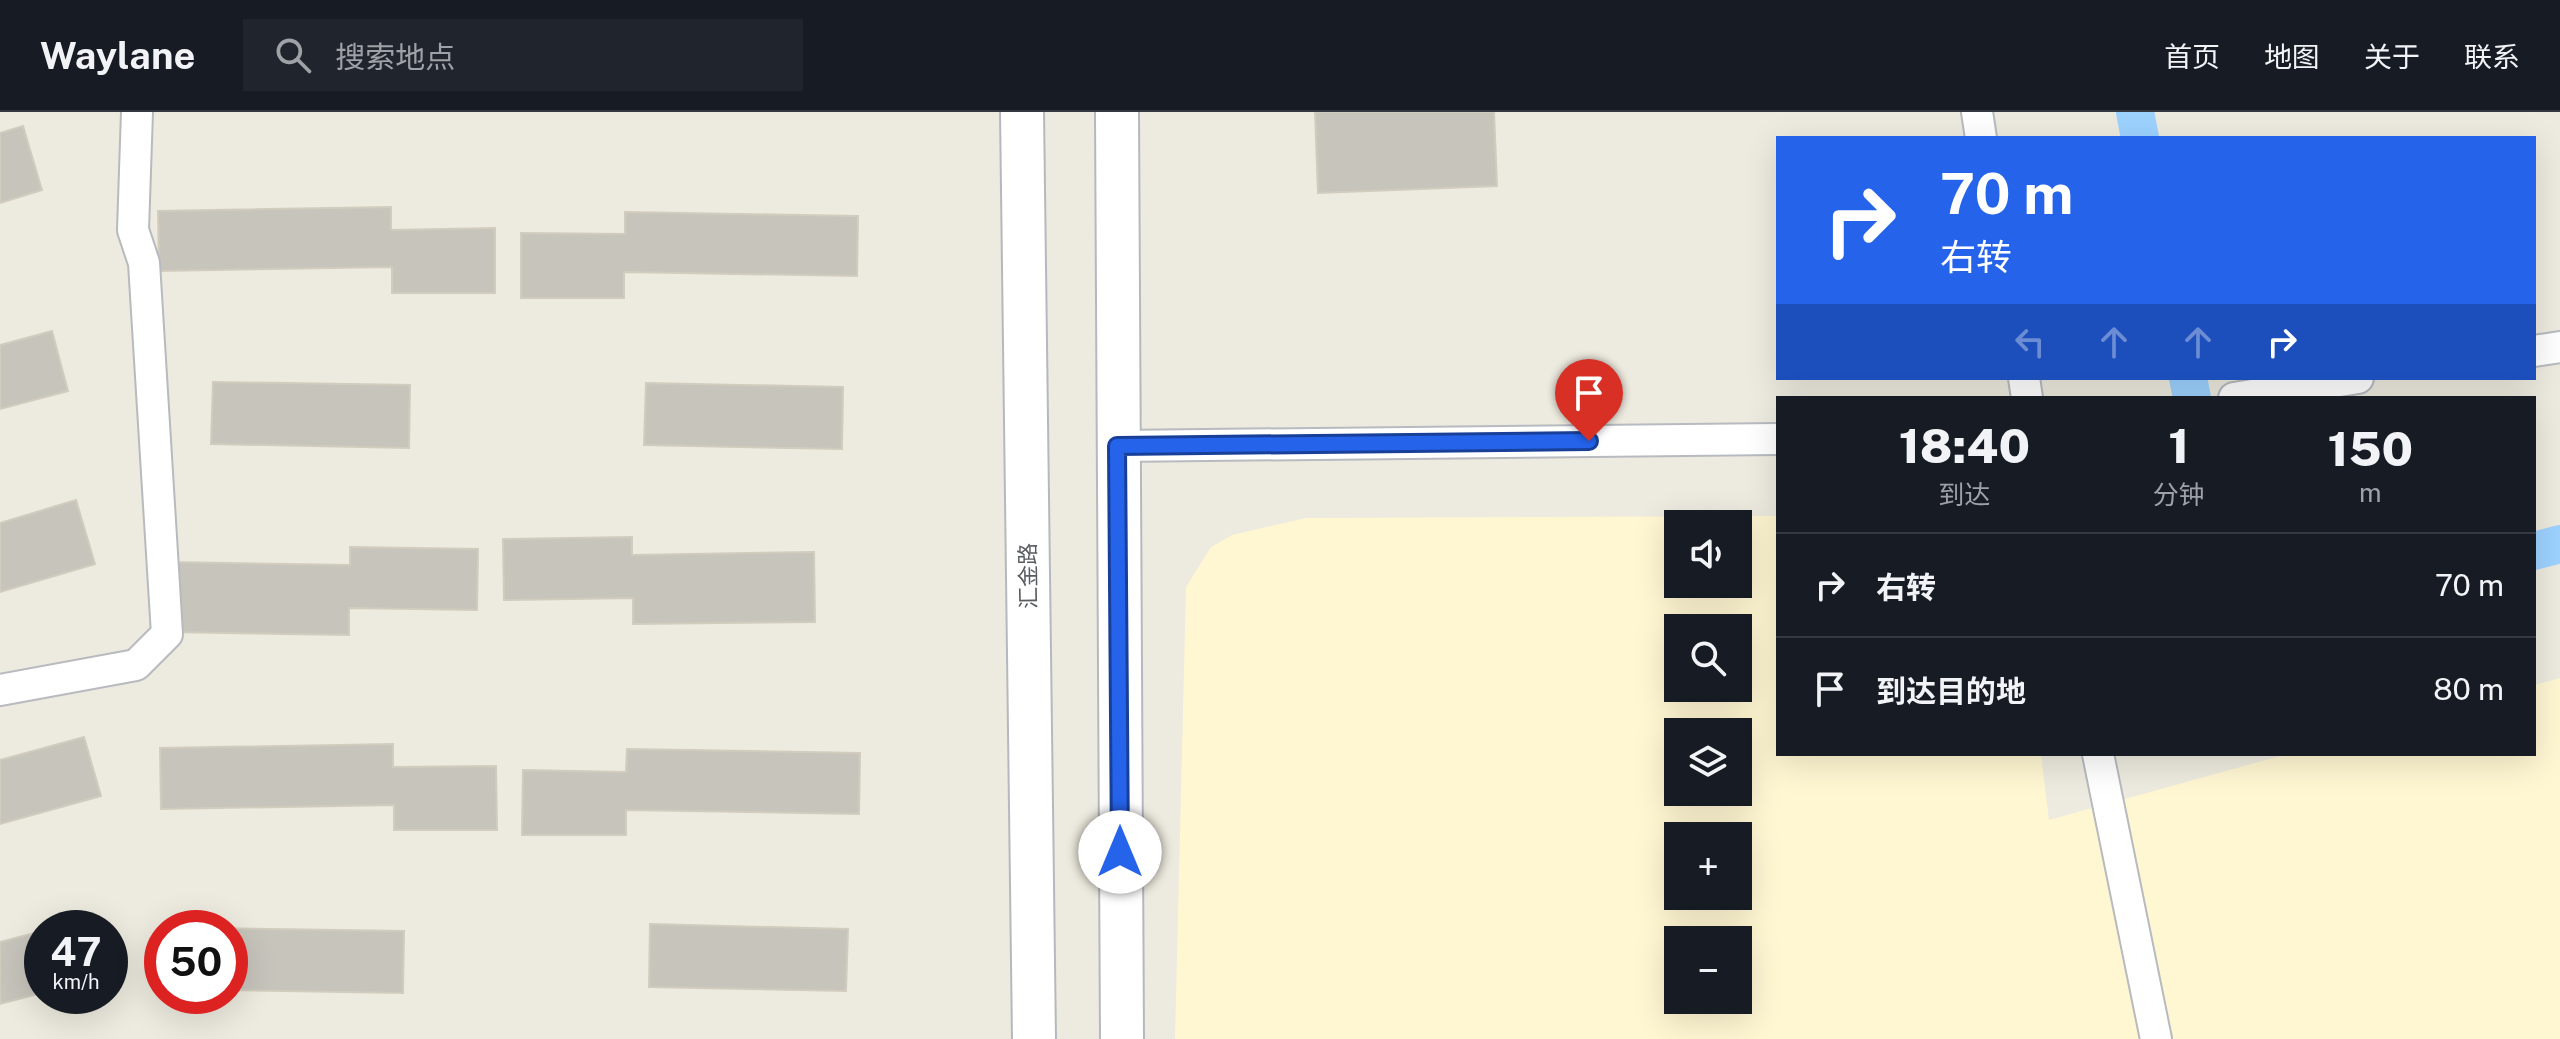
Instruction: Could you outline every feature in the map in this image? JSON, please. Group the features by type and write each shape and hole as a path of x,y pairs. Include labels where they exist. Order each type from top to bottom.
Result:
{"main road":[{"name":"汇金路","path":"1022,112 1034,1039"},
{"path":"1117,112 1122,1039"}],"street":[{"path":"0,690 136,665 167,634 144,263 133,230 137,112"},
{"path":"1977,112 1981,136"},
{"path":"2536,351 2560,347"},
{"path":"2247,395 2345,380"},
{"path":"1117,446 1776,439"},
{"path":"2098,756 2156,1039"}],"shaded area":[{"path":"1664,516 1664,598 1752,598 1752,516 1776,516 1776,756 2041,756 2049,820 2280,756 2536,756 2536,684 2560,678 2560,1039 1175,1039 1186,587 1211,547 1232,535 1306,518"}],"building":[{"path":"1315,112 1494,112 1497,186 1318,193"},
{"path":"23,126 42,190 0,203 0,133"},
{"path":"391,207 391,230 495,228 495,293 392,293 392,267 159,271 158,211"},
{"path":"625,212 858,216 857,276 624,272 624,298 521,298 521,233 625,234"},
{"path":"52,331 68,391 0,409 0,345"},
{"path":"213,382 410,385 409,448 211,444"},
{"path":"646,383 843,387 842,449 644,445"},
{"path":"76,500 95,564 0,592 0,523"},
{"path":"632,537 632,555 814,552 815,622 633,624 633,598 504,600 503,539"},
{"path":"350,547 478,549 477,610 349,608 349,635 166,632 167,562 350,565"},
{"path":"84,737 101,796 0,824 0,760"},
{"path":"393,744 393,767 496,766 497,830 394,830 394,805 161,809 160,748"},
{"path":"627,749 860,753 859,814 626,810 626,835 522,835 523,770 626,772"},
{"path":"650,924 848,929 846,991 649,987"},
{"path":"248,928 404,931 403,993 248,990"},
{"path":"24,936 24,998 0,1004 0,942"}],"waterway":[{"path":"2135,112 2140,136"},
{"path":"2188,380 2192,396"},
{"path":"2536,550 2560,544"}],"route":[{"path":"1120,852 1117,446 1589,441"}]}
